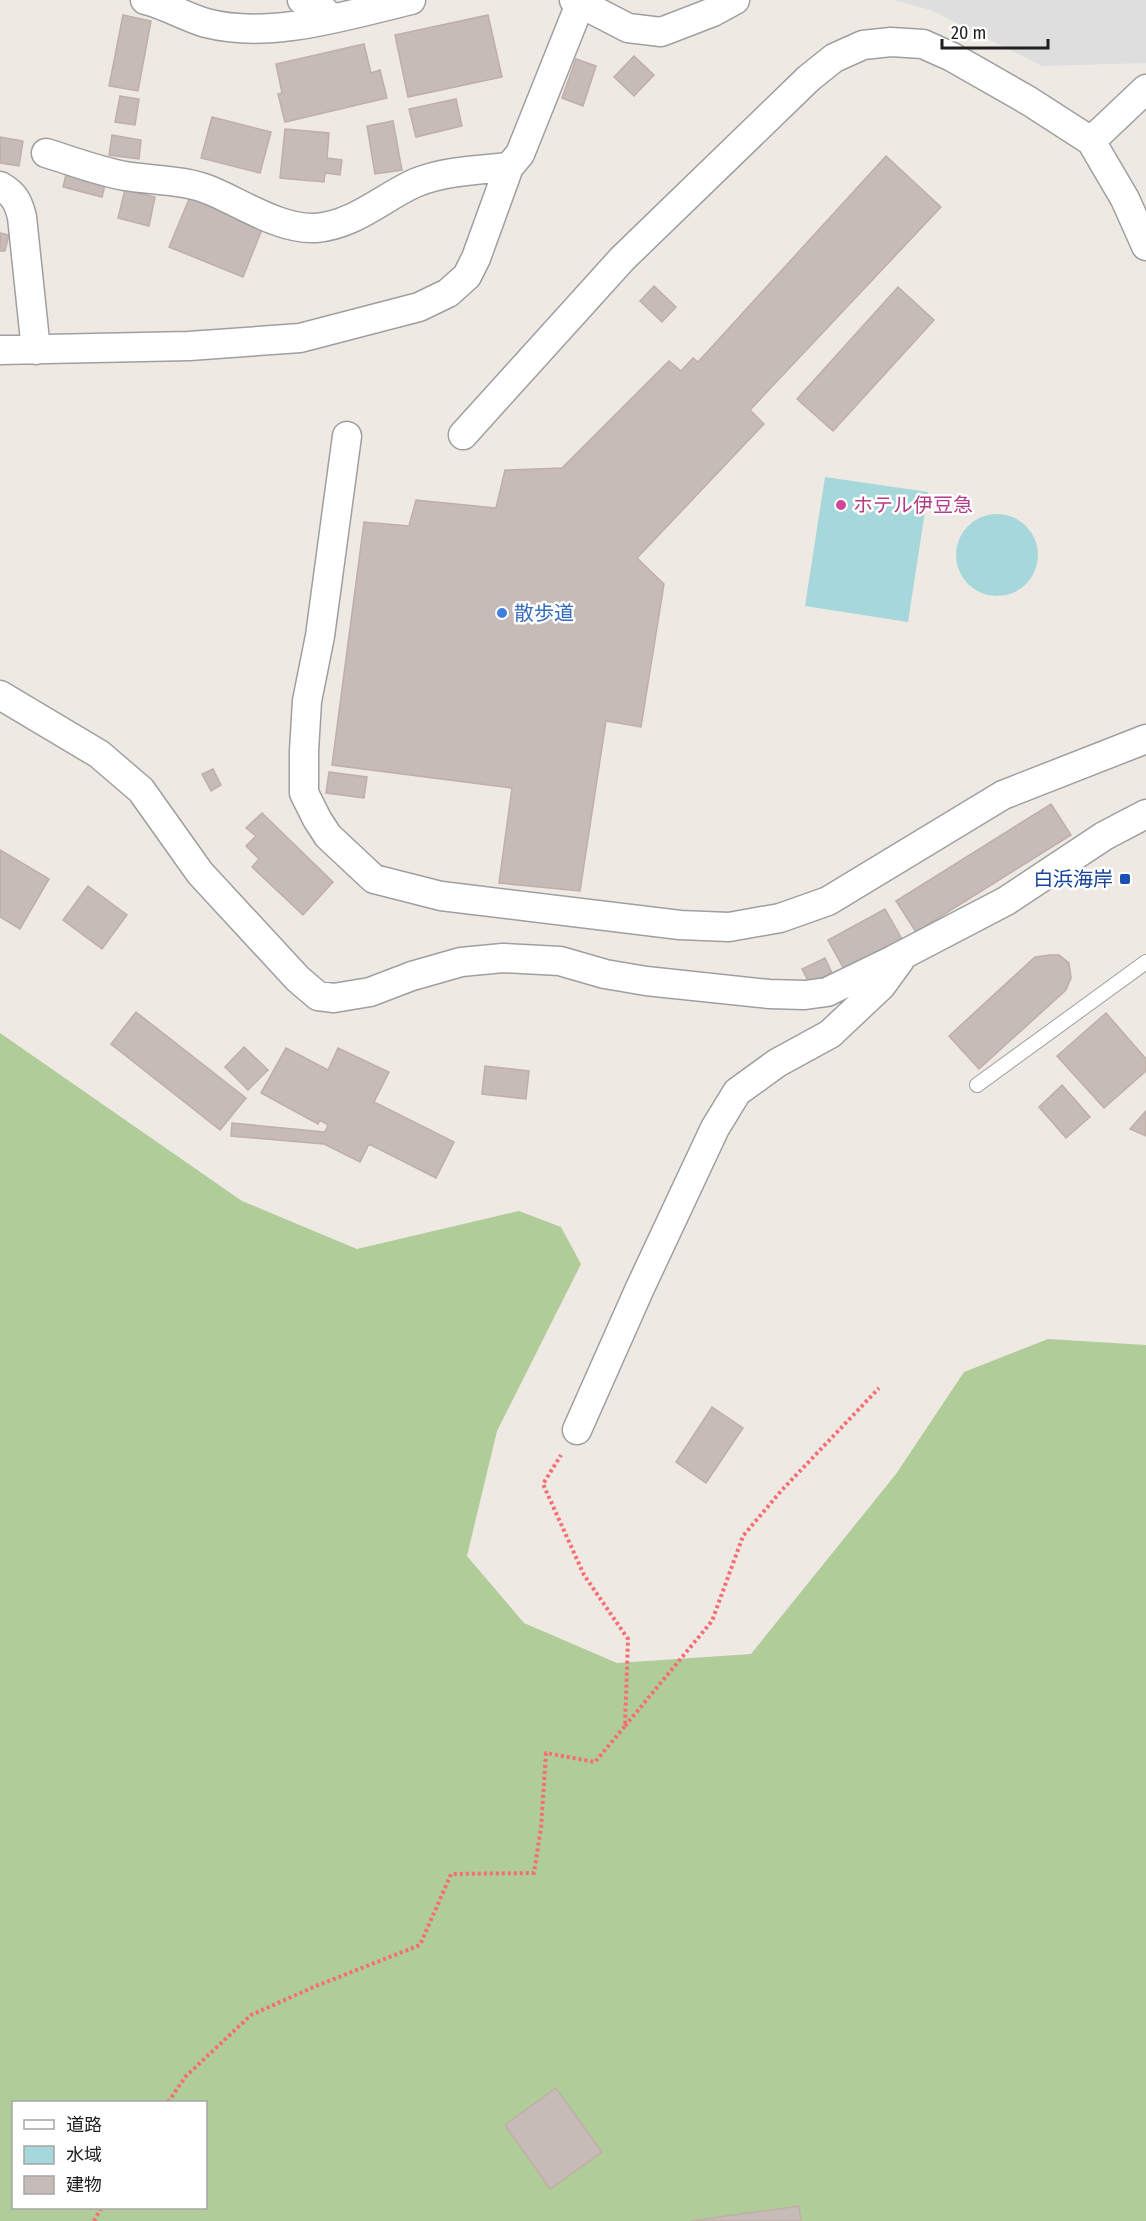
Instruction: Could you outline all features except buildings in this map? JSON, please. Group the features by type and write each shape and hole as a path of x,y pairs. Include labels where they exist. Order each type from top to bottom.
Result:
{"street":[{"path":"145,0 204,23 236,28 302,25 411,0"},
{"path":"302,0 321,8 331,18"},
{"path":"0,350 189,346 300,338 419,307 448,293 466,276 476,258 509,167 520,154 577,2 628,28 661,32 713,12 735,0"},
{"path":"463,435 622,259 809,78 834,58 863,45 891,42 923,44 952,57 1029,101 1091,141 1125,200 1146,246"},
{"path":"1091,141 1146,89"},
{"path":"46,153 125,176 196,184 269,217 294,226 315,228 354,218 417,182 459,171 509,167"},
{"path":"0,186 11,192 18,200 22,217 36,350"},
{"path":"347,436 320,636 307,701 304,793 328,836 374,879 441,896 680,925 729,927 780,918 828,901 1003,795 1146,739"},
{"path":"0,695 99,754 141,790 200,873 298,979 318,996 334,998 370,992 412,976 461,962 503,958 560,961 605,974 646,981 769,994 827,992 1006,901 1104,836 1146,814"},
{"path":"577,1430 715,1128 737,1092 777,1063 830,1034 881,986 905,953"}],"lane":[{"path":"977,1085 1146,962"}],"path":[{"path":"169,2101 186,2076 251,2015 316,1986 420,1945 452,1874 534,1873 541,1827 546,1753 595,1762 712,1621 743,1536 781,1491 879,1388"},
{"path":"577,1430 543,1484 584,1575 628,1639 626,1726"}],"green space":[{"path":"0,1033 242,1201 357,1249 519,1211 561,1227 581,1264 497,1431 467,1556 524,1623 617,1663 751,1654 896,1474 964,1372 1048,1339 1146,1345 1146,2221 0,2221"}],"shaded area":[{"path":"893,0 1146,0 1146,63 1042,66 931,10"}],"water":[{"path":"825,477 928,492 908,622 805,606"},
{"path":"997,514 1013,517 1026,526 1035,539 1038,555 1035,571 1026,584 1013,593 997,596 981,593 968,584 959,571 956,555 959,539 968,526 981,517"}],"place":[{"name":"ホテル伊豆急","path":"841,505"},
{"name":"散歩道","path":"502,613"},
{"name":"白浜海岸","path":"1125,879"}]}
